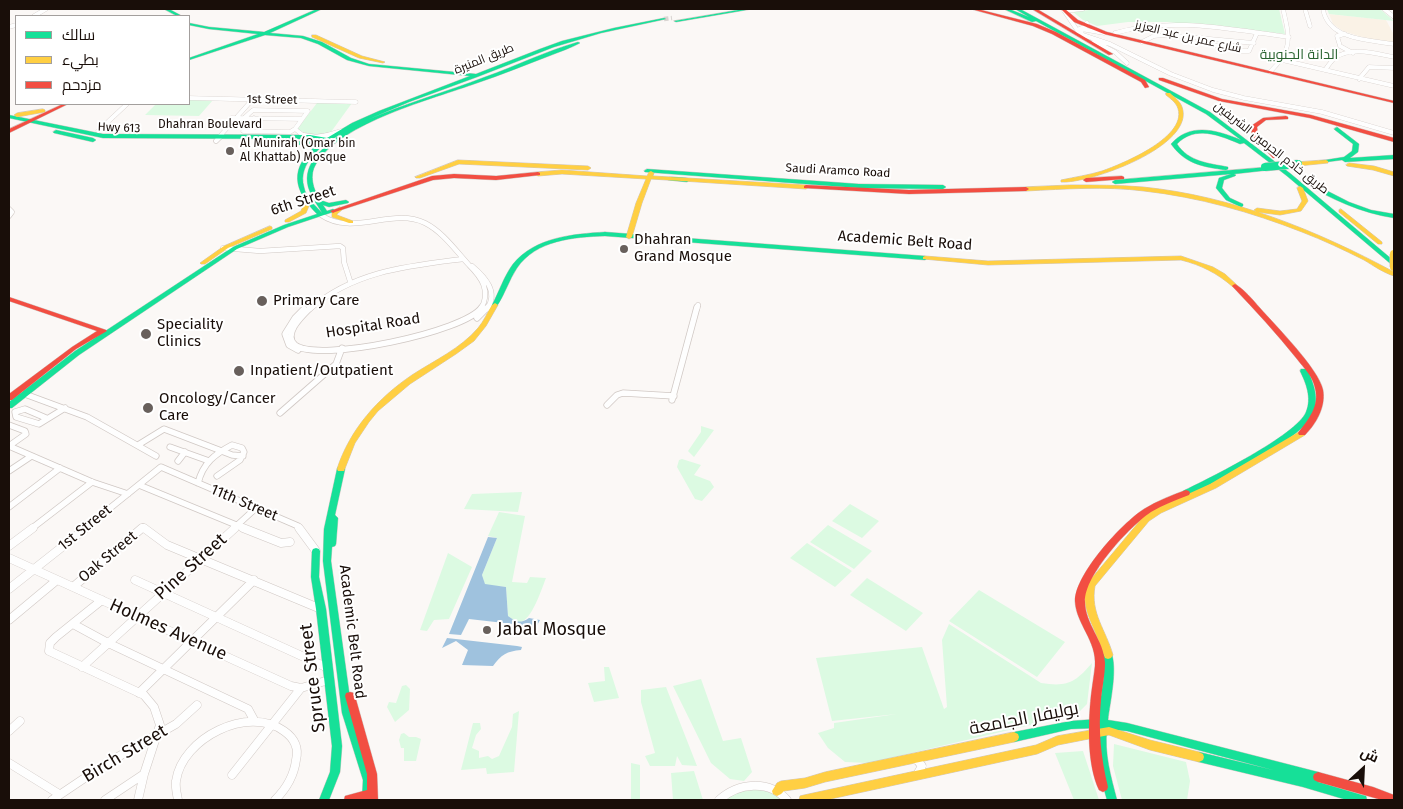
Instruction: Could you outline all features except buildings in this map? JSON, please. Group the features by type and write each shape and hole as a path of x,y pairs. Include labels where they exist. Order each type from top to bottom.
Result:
{"main road":[{"path":"166,9 178,15"},
{"path":"190,57 269,32 313,9"},
{"path":"190,57 240,33 290,21 320,9"},
{"name":"طريق المنيرة","path":"327,142 353,123 383,110 481,75 549,47 573,40 670,20 734,9"},
{"name":"طريق المنيرة","path":"327,142 390,114 490,78 561,49 670,20 750,9"},
{"path":"973,9 1035,25 1054,33 1143,81 1147,87"},
{"path":"1006,9 1072,38"},
{"name":"طريق خادم الحرمين الشريفين","path":"1017,9 1208,107 1235,126 1266,164 1289,175 1394,265"},
{"name":"طريق خادم الحرمين الشريفين","path":"1025,9 1111,54 1129,66"},
{"path":"1034,9 1111,54"},
{"path":"1066,10 1084,29 1111,33 1394,100"},
{"path":"190,19 240,33 269,32 314,41 345,58 361,63 449,70 479,70 503,65"},
{"path":"290,21 286,28 325,39 355,54 377,61 481,75"},
{"path":"190,24 240,33 299,33"},
{"path":"249,39 269,32"},
{"path":"390,114 481,75 566,45 616,33"},
{"path":"1129,66 1171,84 1202,94 1256,108 1311,117 1394,140"},
{"path":"1025,186 1098,176 1127,166 1159,145 1180,125 1182,113 1176,101 1129,66"},
{"path":"449,70 459,76 459,80 450,85"},
{"path":"9,115 29,114 53,108"},
{"path":"9,130 22,127 53,108"},
{"path":"47,125 40,119 53,108"},
{"name":"Dhahran Boulevard","path":"9,115 27,123 103,136 215,139 310,137 327,142"},
{"path":"1266,164 1254,136 1254,126 1264,119 1272,118 1297,118 1320,123 1341,131 1356,144 1355,152 1351,156 1321,164"},
{"name":"Hwy 613","path":"9,121 27,123 75,137 105,141 215,139 298,144 327,142"},
{"path":"9,130 27,123"},
{"path":"1186,133 1215,134 1234,139 1266,164 1221,168 1200,163 1181,154 1174,144 1176,139 1186,133"},
{"path":"308,158 327,142"},
{"path":"283,224 301,214 311,201 311,171 327,142"},
{"path":"298,144 309,147 310,152 301,173 299,184 303,195 322,212"},
{"path":"1321,164 1394,157"},
{"path":"1055,182 1266,164 1299,165 1369,161 1394,162"},
{"name":"6th Street","path":"102,333 235,248 322,212 452,164 488,162 650,174"},
{"path":"1266,164 1225,177 1219,183 1219,188 1228,199 1251,209 1280,213 1292,212 1299,210 1305,201 1300,187 1289,175"},
{"path":"1025,186 1266,164"},
{"name":"طريق خادم الحرمين الشريفين","path":"1266,164 1304,181 1394,254"},
{"path":"1321,164 1365,167 1394,174"},
{"name":"6th Street","path":"9,406 17,395 223,248 259,231 432,178 496,178 562,172 650,174"},
{"path":"629,236 650,174 687,180"},
{"name":"Saudi Aramco Road","path":"650,174 859,186 1025,186"},
{"path":"639,208 651,183 670,179 687,180"},
{"name":"Saudi Aramco Road","path":"687,180 786,187 909,192 1025,186"},
{"path":"1304,181 1350,207 1394,216"},
{"path":"1025,186 1144,189 1192,197 1246,211 1316,235 1354,252 1394,274"},
{"path":"311,201 332,205 355,200"},
{"path":"345,206 333,215 356,222"},
{"name":"Academic Belt Road","path":"369,798 368,780 347,713 327,561 328,529 345,454 356,432 375,410 407,382 457,351 479,331 516,265 527,255 546,244 569,237 596,234 988,263 1174,258 1205,264 1222,273 1233,283 1304,363 1316,380 1319,388 1318,409 1309,427 1295,438 1212,486 1158,511 1146,519 1091,585 1087,596 1087,608 1108,652 1106,705 1098,727 1096,762 1108,800"},
{"path":"1394,254 1394,265"},
{"path":"9,299 102,333"},
{"path":"9,304 102,333"},
{"name":"Spruce Street","path":"316,551 315,577 321,609 337,760 332,784 324,800"},
{"name":"بوليفار الجامعة","path":"777,791 781,786 805,783 909,758 1071,725 1127,727 1373,796 1394,800"},
{"name":"Academic Belt Road","path":"1098,727 1103,764 1112,800"},
{"name":"بوليفار الجامعة","path":"804,800 1037,749 1098,727 1150,745 1302,782 1362,800"},
{"path":"349,800 369,798"}],"street":[{"path":"1066,10 1082,9"},
{"path":"1271,71 1282,60 1291,43 1283,9"},
{"path":"1305,9 1310,26"},
{"path":"1323,9 1328,24 1344,34 1394,44"},
{"path":"1384,9 1394,16"},
{"path":"1111,33 1134,26 1158,24 1290,37"},
{"path":"1084,29 1129,66"},
{"path":"1084,29 1171,74 1213,90 1322,112 1394,133"},
{"path":"1202,38 1202,42 1240,51 1249,51 1254,44 1257,33"},
{"path":"1344,34 1336,36 1340,46 1353,53"},
{"path":"1144,41 1154,36 1167,35 1254,44"},
{"path":"1325,70 1336,56 1353,53 1394,57"},
{"path":"1282,60 1394,86"},
{"path":"1359,79 1369,67 1394,68"},
{"name":"1st Street","path":"190,98 356,102"},
{"path":"215,139 249,100"},
{"path":"98,131 126,105"},
{"path":"244,118 253,110 308,112 295,129 290,132 243,131 254,118"},
{"path":"234,118 302,119"},
{"path":"295,129 297,132 310,137 330,135 341,131"},
{"path":"9,209 12,212 9,216"},
{"name":"Hospital Road","path":"322,212 328,221 337,223 400,219 420,220 429,225 463,258 484,283 486,294 480,310 469,319 415,337 341,350"},
{"name":"Hospital Road","path":"322,212 334,219 356,222"},
{"path":"223,248 260,251 340,246 343,248 350,280"},
{"name":"Hospital Road","path":"463,258 376,270 328,290 295,318 285,334 289,345 301,352 341,350 405,342 449,330 475,320 489,306 492,297 490,283 482,273 468,264"},
{"path":"607,405 617,395 623,393 673,398 698,305"},
{"path":"280,413 336,364 341,350"},
{"path":"17,395 65,408 87,417 156,456"},
{"path":"46,418 25,409 16,412 16,417 39,424 65,408"},
{"path":"9,425 25,431 26,434 9,446 92,482 128,494"},
{"path":"138,446 164,429 220,450"},
{"path":"198,483 201,469 220,450 232,445 242,448 244,452 240,460 217,476"},
{"path":"170,447 209,461"},
{"path":"178,461 185,452"},
{"path":"9,471 30,456"},
{"name":"1st Street","path":"9,589 161,467"},
{"name":"11th Street","path":"161,467 298,526 316,551"},
{"path":"9,507 60,468"},
{"path":"9,546 92,482"},
{"path":"139,485 281,543 290,542"},
{"name":"Pine Street","path":"82,667 256,508"},
{"name":"Oak Street","path":"72,587 143,527 167,545 200,558"},
{"name":"Holmes Avenue","path":"9,558 291,686 300,688"},
{"path":"200,558 321,609"},
{"name":"Oak Street","path":"9,620 57,580"},
{"path":"135,580 328,668"},
{"path":"139,693 254,580"},
{"path":"102,600 83,618 61,631 50,642 49,652 144,695 154,707 160,725 144,774 138,800"},
{"path":"73,624 108,643 248,709 254,720"},
{"path":"232,775 300,688 329,680"},
{"name":"Birch Street","path":"52,800 107,763 176,724 197,705"},
{"path":"178,800 176,782 181,767 190,752 204,739 220,729 237,722 254,720 273,723 285,730 294,740 297,753 296,768 289,783 275,800"},
{"path":"9,731 20,721"},
{"path":"909,758 917,760 922,766 916,774"},
{"path":"9,763 59,794"},
{"path":"105,800 144,774"},
{"path":"719,800 733,790 748,786 763,786 777,791 787,800"}],"shaded area":[{"path":"1329,14 1386,20 1394,35 1394,43 1368,39 1343,31 1333,24"}],"green space":[{"path":"1097,9 1279,9 1285,34 1167,22 1128,22 1097,26 1083,20 1073,12"},
{"path":"1327,9 1380,9 1394,21 1329,14"},
{"path":"190,100 213,100 199,116 145,115 155,105 190,105"},
{"path":"317,103 352,103 331,132 314,134 297,129"},
{"path":"701,426 714,430 694,457 688,451 701,432"},
{"path":"682,459 701,465 694,475 710,481 714,487 702,501 695,499 677,467 679,460"},
{"path":"522,492 518,512 464,509 472,494"},
{"path":"850,504 879,521 862,538 832,521"},
{"path":"499,512 525,516 512,582 527,583 530,577 546,578 532,611 528,617 519,622 508,616 506,587 485,585 482,575 497,538 488,536"},
{"path":"828,525 872,551 854,569 810,542"},
{"path":"807,543 852,571 835,587 790,558"},
{"path":"448,553 472,567 449,619 434,620 427,631 420,630"},
{"path":"867,578 923,613 906,631 850,595"},
{"path":"979,590 1065,642 1037,677 949,621"},
{"path":"949,624 1041,683 1064,684 1070,682 1081,675 1092,663 1087,704 1077,714 869,763 845,762 828,748 818,733 834,728 834,723 897,714 832,721 816,658 922,647 944,709 947,707 942,640"},
{"path":"604,667 609,667 619,698 594,702 588,683 605,681"},
{"path":"701,679 723,741 741,738 752,772 744,781 730,779 711,763 673,686"},
{"path":"406,685 410,689 409,710 395,722 387,707 389,702 396,703 402,686"},
{"path":"666,687 697,766 682,765 677,756 675,766 650,766 645,756 655,753 641,702 641,690"},
{"path":"519,711 514,772 487,774 486,768 461,770 473,723 480,723 481,729 476,735 472,748 479,751 479,758 488,756 492,759 499,756 512,727 513,714"},
{"path":"404,733 409,737 421,739 416,761 404,761 404,748 401,748 399,740 401,734"},
{"path":"1114,744 1186,762 1190,781 1187,800 1122,800 1113,766"},
{"path":"1083,751 1099,800 1074,800 1055,753"},
{"path":"631,763 640,765 640,800 631,800"},
{"path":"694,771 703,800 673,800 671,773"},
{"path":"747,789 770,790 783,800 723,800 730,795"}],"water":[{"path":"488,537 497,538 482,575 485,584 506,587 508,616 518,622 529,618 540,620 534,631 514,628 513,624 469,619 461,635 449,634"},
{"path":"447,638 522,647 521,650 505,654 493,666 462,665 468,650 456,641 442,648"}],"tunnel":[{"path":"664,19 672,18"}],"traffic: fast":[{"path":"166,9 178,15"},
{"path":"190,59 266,33 320,9"},
{"path":"676,21 750,9"},
{"path":"1006,9 1034,21"},
{"path":"1017,9 1208,113 1289,175 1394,264"},
{"path":"321,215 306,199 300,181 303,166 313,151 331,137 380,112 530,54 576,38 664,19"},
{"path":"190,24 209,28 301,37 320,43 349,59 369,65 474,75"},
{"path":"326,213 312,190 310,184 311,171 313,164 325,149 343,135 365,122 391,111 485,79 578,43"},
{"path":"9,116 103,136 310,137 329,140"},
{"path":"1321,162 1346,158 1355,152 1356,144 1337,129"},
{"path":"56,132 93,140"},
{"path":"1226,168 1203,165 1196,162 1184,155 1174,144 1180,137 1188,133 1197,132 1225,136 1242,143"},
{"path":"262,142 323,144"},
{"path":"1345,160 1394,157"},
{"path":"1265,167 1298,164"},
{"path":"1115,182 1268,169"},
{"path":"647,171 859,186 943,187"},
{"path":"1233,175 1221,179 1219,188 1228,199 1241,205"},
{"path":"670,179 687,180"},
{"path":"1304,181 1358,208 1394,216"},
{"path":"318,201 329,205 346,202"},
{"path":"9,406 77,353 235,248 286,226 333,211"},
{"path":"495,305 512,271 523,257 543,244 568,237 605,234 925,258"},
{"path":"1186,493 1272,446 1302,424 1309,415 1312,404 1311,387 1304,371"},
{"path":"341,469 328,529 327,561 347,713 368,780 367,800"},
{"path":"332,544 334,518"},
{"path":"316,551 315,577 321,609 337,746 335,772 324,800"},
{"path":"1108,655 1109,665 1101,752 1112,800"},
{"path":"1014,737 1071,725 1094,723 1127,727 1318,777"},
{"path":"1199,757 1303,782 1362,800"}],"traffic: slow":[{"path":"314,36 361,57 383,62"},
{"path":"1063,181 1091,176 1117,168 1141,156 1165,140 1175,130 1181,118 1177,102 1168,94"},
{"path":"17,115 43,111"},
{"path":"418,177 458,162 588,168"},
{"path":"1298,164 1326,162"},
{"path":"1349,165 1374,168 1394,174"},
{"path":"538,174 562,172 806,187"},
{"path":"629,237 639,203 651,173"},
{"path":"1026,189 1115,187 1144,189 1209,200 1273,219 1304,231 1365,258 1394,274"},
{"path":"1257,210 1280,213 1299,210 1305,201 1300,188"},
{"path":"287,221 304,212 308,201"},
{"path":"340,209 334,213 334,216 351,222"},
{"path":"1341,211 1380,243"},
{"path":"203,263 226,247 270,228"},
{"path":"1394,254 1394,267"},
{"path":"925,258 988,263 1181,258 1211,268 1223,275 1235,286"},
{"path":"341,469 351,443 375,410 407,382 463,346 484,325 495,305"},
{"path":"1108,655 1091,613 1089,604 1091,585 1146,519 1158,511 1213,486 1302,433"},
{"path":"804,800 1037,749 1057,741 1109,731 1150,745 1199,757"},
{"path":"777,791 781,786 805,783 825,777 1014,737"}],"traffic: jam":[{"path":"973,9 1035,25 1054,33 1143,81 1147,87"},
{"path":"1034,9 1111,54"},
{"path":"1063,9 1076,21 1106,33 1394,102"},
{"path":"1161,79 1221,100 1311,117 1394,140"},
{"path":"9,131 64,105"},
{"path":"1275,157 1255,136 1254,126 1265,119 1286,118"},
{"path":"333,211 432,178 454,176 496,178 538,174"},
{"path":"1086,180 1122,178"},
{"path":"806,187 909,192 1026,189"},
{"path":"1235,286 1282,336 1315,379 1320,394 1318,407 1310,424 1302,433"},
{"path":"9,299 104,331"},
{"path":"9,398 74,348 100,332"},
{"path":"1103,787 1096,753 1095,731 1096,696 1100,666 1099,654 1081,609 1082,591 1087,579 1104,553 1126,529 1144,513 1186,493"},
{"path":"350,696 372,774 373,800"},
{"path":"1318,777 1373,792 1394,800"},
{"path":"349,800 368,795"}],"place":[{"name":"Al Munirah (Omar bin Al Khattab) Mosque","path":"230,151"},
{"name":"Dhahran Grand Mosque","path":"624,249"},
{"name":"Primary Care","path":"262,301"},
{"name":"Speciality Clinics","path":"146,334"},
{"name":"Inpatient/Outpatient","path":"239,371"},
{"name":"Oncology/Cancer Care","path":"148,408"},
{"name":"Jabal Mosque","path":"487,630"}],"district":[{"name":"الدانة الجنوبية","path":"1299,55"}]}
